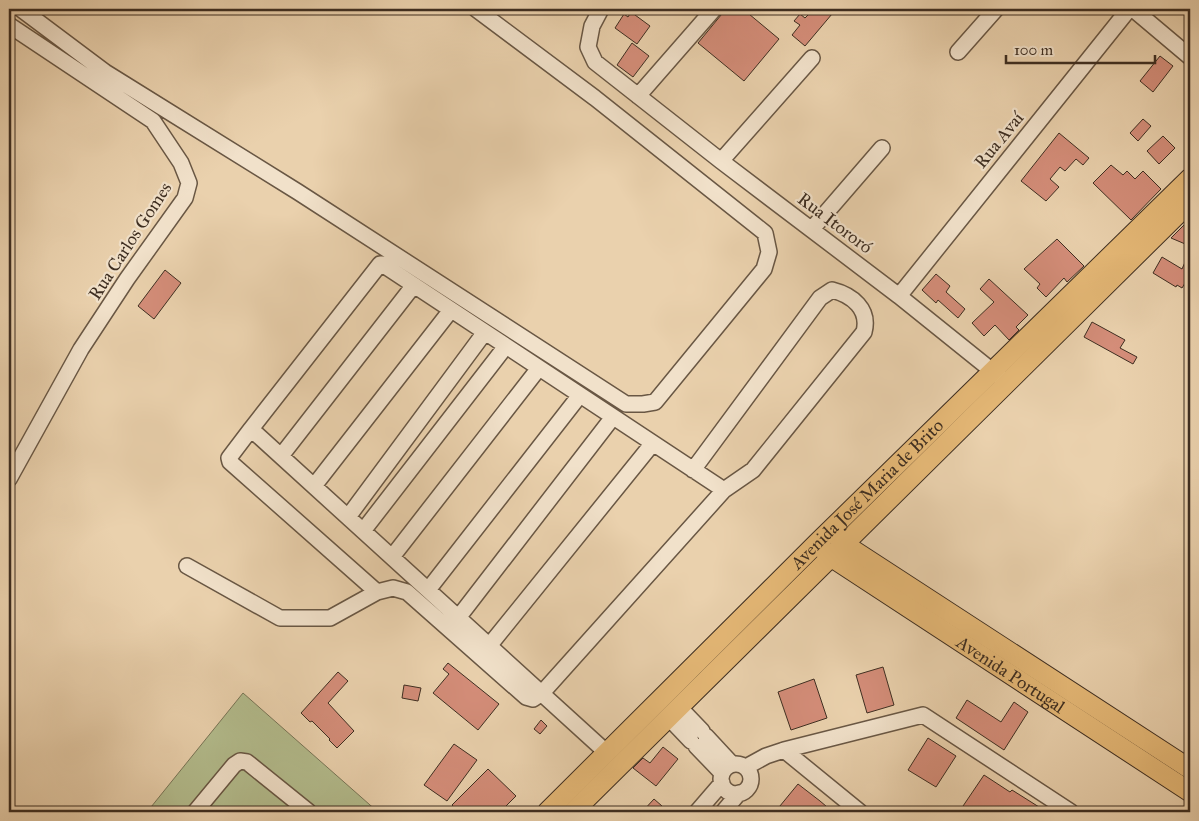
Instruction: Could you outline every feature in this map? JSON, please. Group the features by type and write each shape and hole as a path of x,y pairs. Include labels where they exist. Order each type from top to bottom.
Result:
{"main road":[{"name":"Avenida José Maria de Brito","path":"573,812 844,544 1000,376 1190,178"},
{"name":"Avenida José Maria de Brito","path":"547,812 817,543 1190,202"},
{"name":"Avenida Portugal","path":"831,530 844,544 1190,769"},
{"name":"Avenida Portugal","path":"817,543 831,557 1190,792"}],"street":[{"path":"21,9 106,72 306,197 626,404 655,402 764,269 769,252 765,233 594,98 476,9"},
{"name":"Rua Itororó","path":"601,9 592,26 588,47 595,62 1000,376"},
{"path":"638,96 714,9"},
{"path":"958,52 996,9"},
{"name":"Rua Avaí","path":"899,296 1129,9"},
{"path":"1133,9 1190,56"},
{"name":"Rua Carlos Gomes","path":"9,25 153,121 181,163 188,183 185,198 127,279 81,349 9,479"},
{"path":"721,161 812,58"},
{"path":"812,229 882,148"},
{"path":"377,592 230,462 230,458 380,264 724,490"},
{"path":"281,456 414,285"},
{"path":"187,566 280,618 330,618 377,592 393,588 407,592 526,697 533,699 542,693 724,490 753,470 864,332 867,322 864,310 842,293 832,290 820,298 693,470"},
{"path":"314,486 451,310"},
{"path":"348,518 484,332"},
{"path":"363,531 506,346"},
{"path":"392,557 539,368"},
{"path":"428,590 580,395"},
{"path":"458,618 613,417"},
{"path":"251,429 606,752"},
{"path":"489,646 653,443"},
{"path":"674,712 731,772"},
{"path":"697,812 731,772 766,756 923,716 1072,812"},
{"path":"784,750 860,812"},
{"path":"195,812 234,765 240,761 247,762 309,812"},
{"path":"724,812 739,793 747,788 751,780 749,771 731,772"},
{"path":"731,772 727,790 739,793"}],"green space":[{"path":"243,693 378,812 147,812"}],"building":[{"path":"726,9 743,9 779,39 744,81 698,43"},
{"path":"814,9 825,9 832,14 805,46 792,35 800,25 794,21 800,14 805,18"},
{"path":"631,12 650,26 637,44 615,28 624,14 628,17"},
{"path":"632,43 649,56 633,77 617,65"},
{"path":"1160,56 1173,66 1153,92 1140,81"},
{"path":"1143,119 1151,126 1138,141 1130,133"},
{"path":"1059,133 1089,158 1083,165 1076,159 1065,171 1060,167 1050,179 1059,187 1046,201 1021,181"},
{"path":"1163,136 1175,148 1159,164 1147,151"},
{"path":"1111,165 1123,175 1127,171 1135,179 1143,171 1161,189 1131,220 1093,183"},
{"path":"1190,219 1190,246 1171,238"},
{"path":"1057,239 1084,266 1067,282 1064,278 1046,297 1037,288 1040,284 1024,269"},
{"path":"1190,251 1190,275 1182,288 1177,285 1176,287 1153,273 1162,257 1182,269"},
{"path":"165,270 181,283 154,319 138,306"},
{"path":"936,274 950,286 946,292 965,309 958,318 938,300 936,303 922,290"},
{"path":"989,279 1028,315 1016,327 1019,330 1009,340 995,325 984,336 972,323 994,302 980,289"},
{"path":"1092,322 1125,340 1120,348 1137,357 1133,364 1084,337"},
{"path":"448,663 499,704 478,730 433,693 449,674 443,669"},
{"path":"883,667 894,705 867,713 856,675"},
{"path":"338,672 348,681 328,703 354,731 337,748 312,721 310,722 301,713"},
{"path":"814,679 827,718 791,730 778,692"},
{"path":"404,685 421,688 418,701 402,698"},
{"path":"967,700 1001,722 1014,702 1028,712 1004,750 956,718"},
{"path":"541,720 547,726 540,734 534,729"},
{"path":"928,738 956,756 936,787 908,770"},
{"path":"454,744 477,760 447,801 424,785"},
{"path":"663,747 678,759 656,786 633,768 643,758 650,763"},
{"path":"488,769 516,796 500,812 459,812 452,805"},
{"path":"984,775 1010,792 1012,790 1039,807 1036,812 965,812 961,809"},
{"path":"798,784 820,801 833,812 775,812"},
{"path":"654,799 662,806 656,812 642,812"}]}
